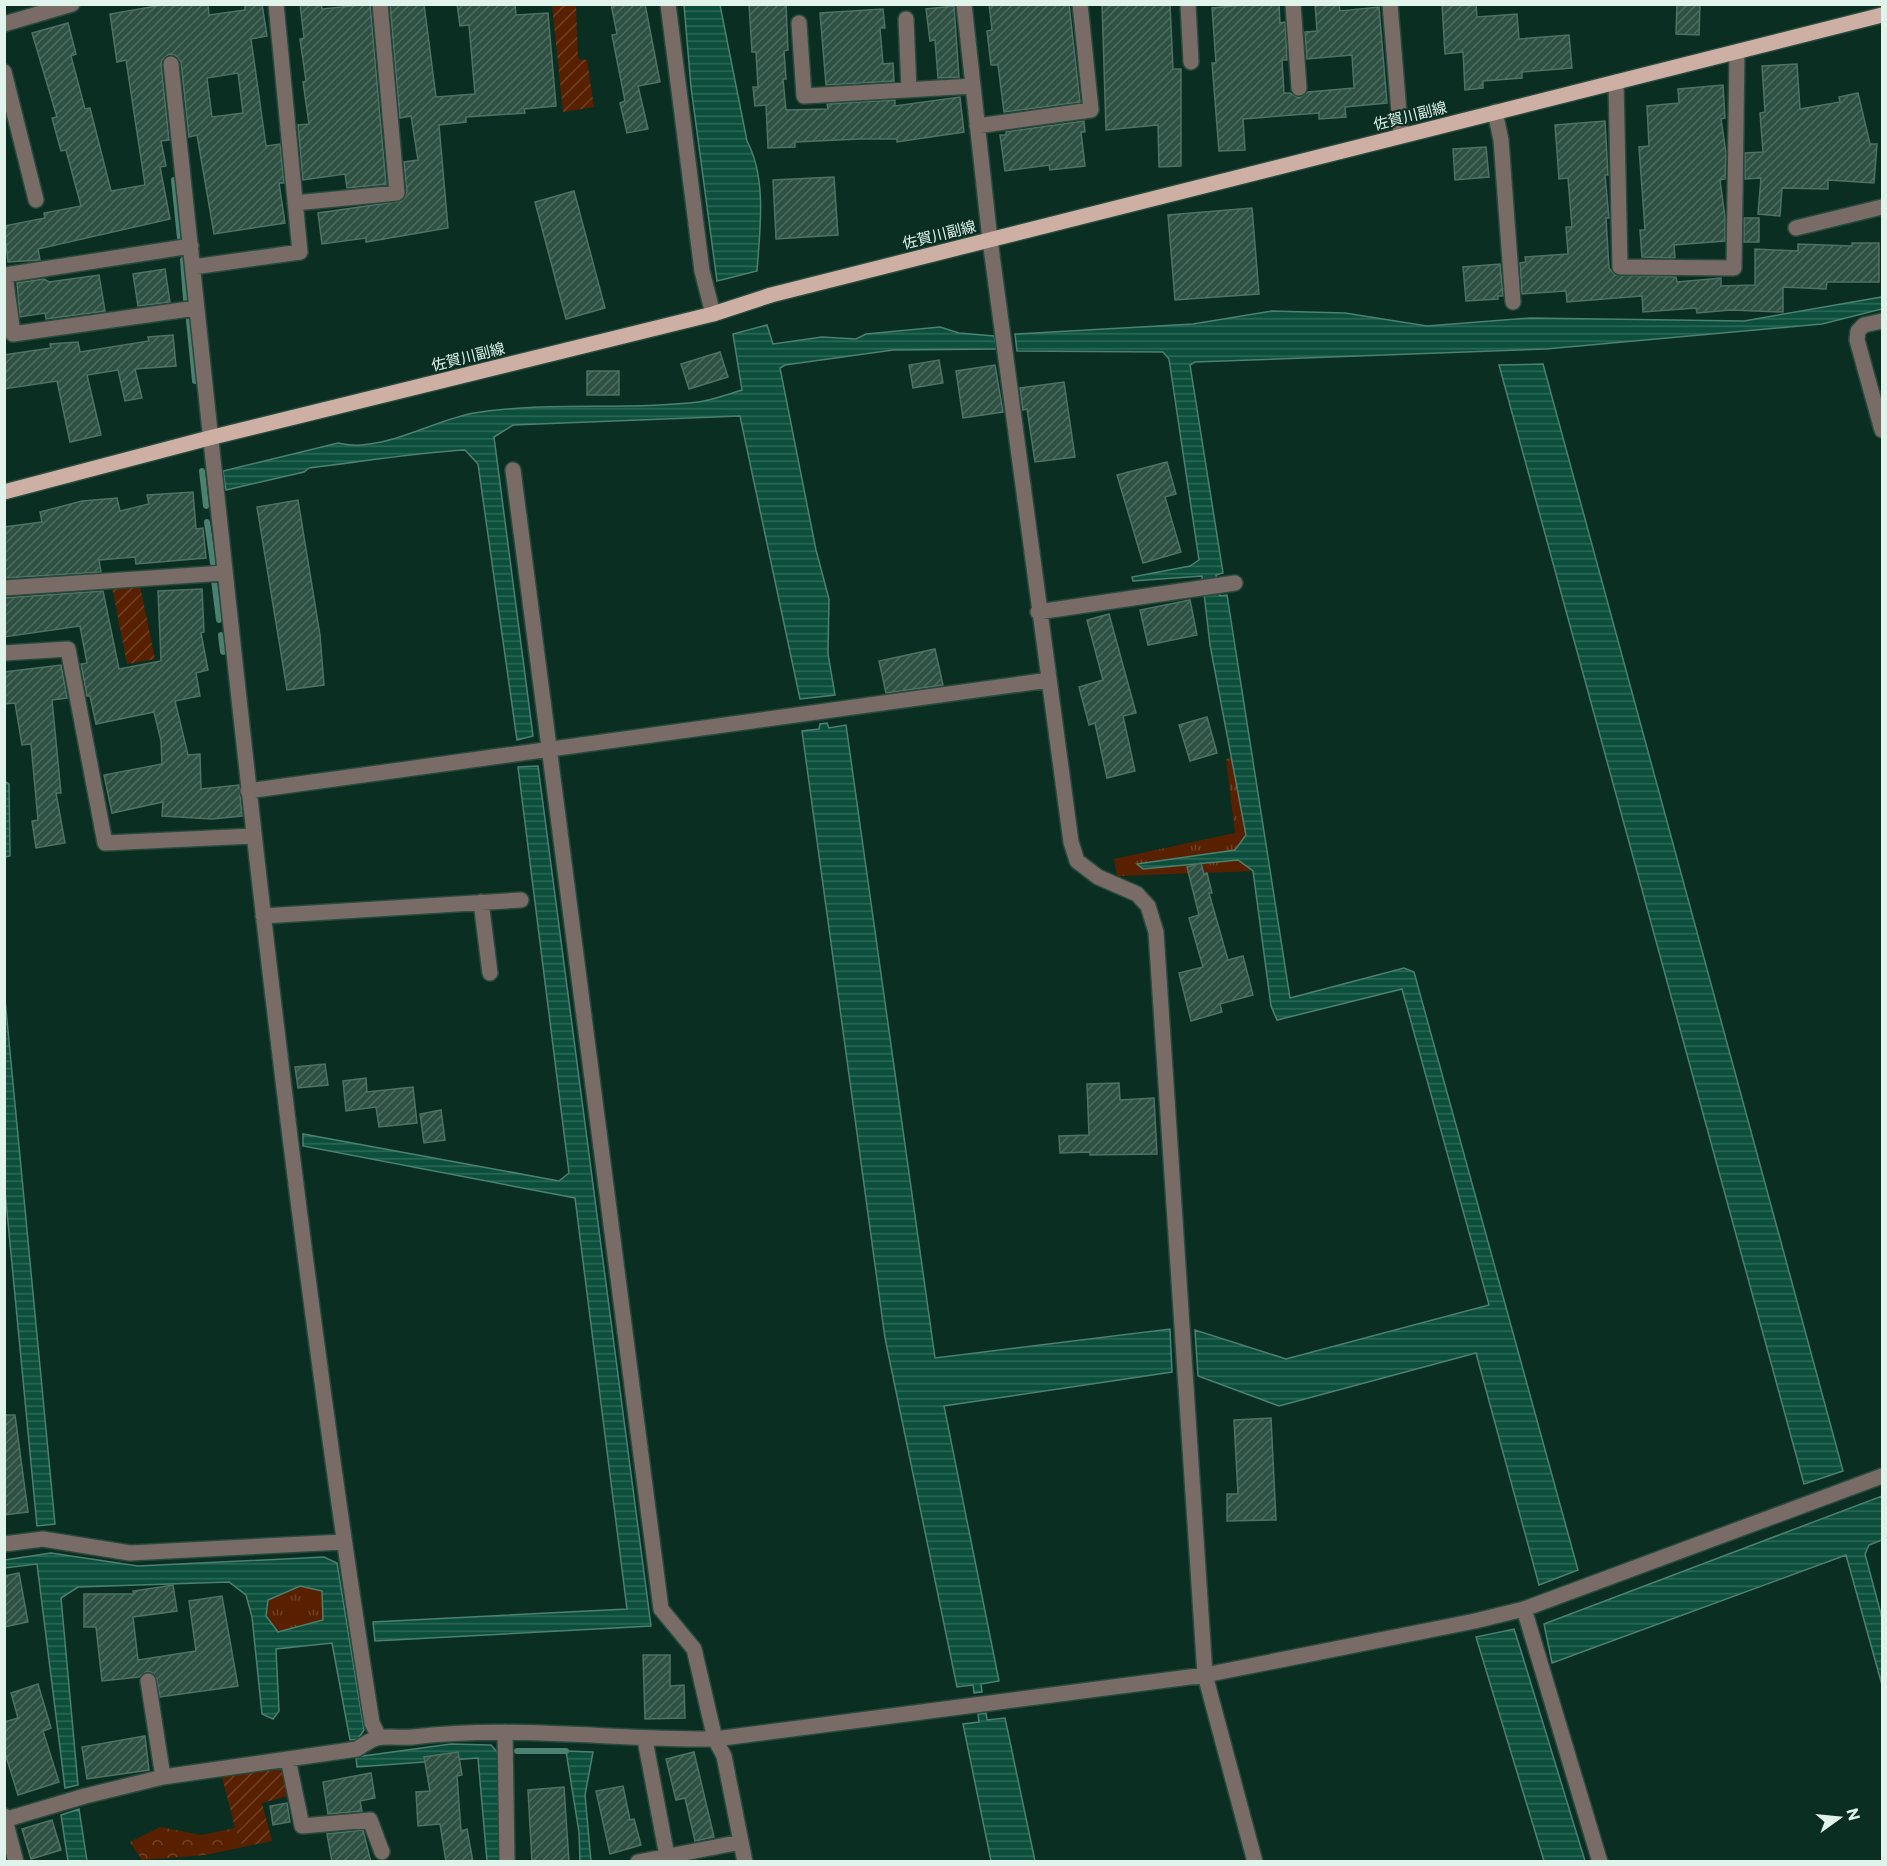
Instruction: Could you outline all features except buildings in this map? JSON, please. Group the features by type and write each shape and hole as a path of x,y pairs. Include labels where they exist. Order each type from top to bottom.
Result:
{"main road":[{"name":"佐賀川副線","path":"4,492 209,438 713,314 771,295 1882,15"}],"street":[{"path":"4,24 72,4"},
{"path":"193,267 300,252 276,4"},
{"path":"295,203 397,193 380,4"},
{"path":"668,4 702,271 713,314"},
{"path":"964,4 990,240 1038,612 1071,842 1077,861 1098,878 1137,894 1148,906 1156,932 1205,1675 1255,1862"},
{"path":"978,126 1091,110 1080,4"},
{"path":"1188,4 1191,62"},
{"path":"1293,4 1299,88"},
{"path":"1390,4 1401,136"},
{"path":"906,19 909,90"},
{"path":"799,23 804,96 972,86"},
{"path":"1616,82 1620,267 1734,268 1737,52"},
{"path":"171,64 253,836 343,1542 372,1723 379,1737"},
{"path":"4,72 36,200"},
{"path":"1495,112 1501,140 1513,302"},
{"path":"1796,228 1882,207"},
{"path":"191,246 5,275 12,334 196,308"},
{"path":"1882,321 1864,325 1858,331 1857,340 1882,430"},
{"path":"513,470 547,750 661,1609 694,1649 715,1738 724,1756 745,1862"},
{"path":"4,588 224,573"},
{"path":"1038,612 1230,584"},
{"path":"4,653 68,649 105,843 253,836"},
{"path":"248,791 1048,680"},
{"path":"263,916 521,900"},
{"path":"481,902 490,973"},
{"path":"16,1862 5,1819 163,1777 357,1749 379,1737 393,1739 447,1733 505,1732 645,1740 715,1738 1205,1675 1524,1609 1882,1476"},
{"path":"4,1544 43,1539 130,1553 343,1542"},
{"path":"1524,1609 1600,1862"},
{"path":"148,1681 163,1777"},
{"path":"505,1732 507,1862"},
{"path":"645,1740 667,1856"},
{"path":"288,1758 302,1826 370,1820 382,1852"},
{"path":"638,1862 741,1842"}],"green space":[{"path":"552,5 576,5 578,59 587,60 594,107 563,112"},
{"path":"140,586 155,659 127,664 112,587"},
{"path":"1231,758 1246,835 1235,850 1138,864 1143,869 1239,860 1253,871 1117,876 1114,859 1235,833 1226,759"},
{"path":"301,1586 322,1591 323,1621 278,1632 266,1616 268,1600"},
{"path":"284,1769 287,1796 262,1803 272,1841 243,1847 235,1828 222,1777"},
{"path":"160,1827 202,1835 235,1828 243,1847 205,1855 142,1860 130,1842"}],"shaded area":[{"path":"684,5 720,5 747,141 760,188 757,271 717,281 691,87"},
{"path":"1882,297 1882,309 1822,324 1546,349 1195,362 1190,365 1223,573 1216,575 1220,596 1227,595 1290,998 1404,968 1414,972 1578,1570 1539,1585 1476,1353 1279,1406 1198,1376 1195,1330 1286,1359 1489,1305 1402,989 1277,1020 1271,1006 1253,871 1238,860 1143,869 1137,864 1235,850 1246,835 1210,645 1202,576 1133,581 1132,577 1190,566 1199,560 1169,359 1163,352 1017,351 1015,334 1193,324 1272,311 1345,313 1427,326 1530,318 1744,321"},
{"path":"767,325 773,344 822,337 856,339 866,334 940,327 959,333 994,336 997,349 893,350 785,365 780,368 816,550 829,599 828,654 835,695 800,699 740,416 513,425 494,437 533,736 517,740 478,464 465,450 309,468 304,472 226,490 223,471 338,443 371,444 389,440 474,413 530,407 670,405 720,397 742,390 733,334"},
{"path":"1543,364 1843,1471 1804,1484 1499,365"},
{"path":"827,723 829,728 846,725 935,1358 1170,1329 1172,1372 944,1406 999,1681 981,1684 982,1692 974,1693 973,1685 957,1687 885,1338 802,731 819,729 820,724"},
{"path":"538,766 651,1626 375,1641 373,1622 627,1609 575,1198 303,1146 303,1134 559,1181 569,1173 518,767"},
{"path":"4,781 9,784 10,856 5,857"},
{"path":"4,989 55,1524 37,1526 5,1191"},
{"path":"1882,1496 1882,1540 1869,1545 1865,1554 1882,1618 1882,1685 1846,1555 1552,1663 1544,1624"},
{"path":"51,1553 138,1566 324,1557 337,1563 364,1730 358,1739 350,1740 332,1643 276,1649 279,1711 273,1719 262,1714 252,1617 246,1595 229,1582 78,1587 61,1598 78,1785 65,1788 37,1564 5,1568 5,1560","holes":["300,1586 322,1591 323,1620 278,1632 266,1616 268,1600"]},
{"path":"1514,1629 1585,1861 1544,1861 1476,1637"},
{"path":"986,1713 987,1720 1005,1718 1035,1861 991,1861 963,1724 979,1722 978,1714"},
{"path":"451,1744 491,1745 498,1753 500,1861 487,1861 478,1758 357,1767 356,1757"},
{"path":"566,1751 593,1752 585,1795 591,1861 580,1861 579,1832"},
{"path":"79,1809 87,1861 68,1861 61,1815"}],"waterway":[{"path":"174,180 180,238"},
{"path":"183,260 186,299"},
{"path":"189,320 195,381"},
{"path":"202,471 206,506"},
{"path":"207,522 213,563"},
{"path":"214,580 219,620"},
{"path":"221,635 223,652"},
{"path":"517,1751 566,1751"}]}
